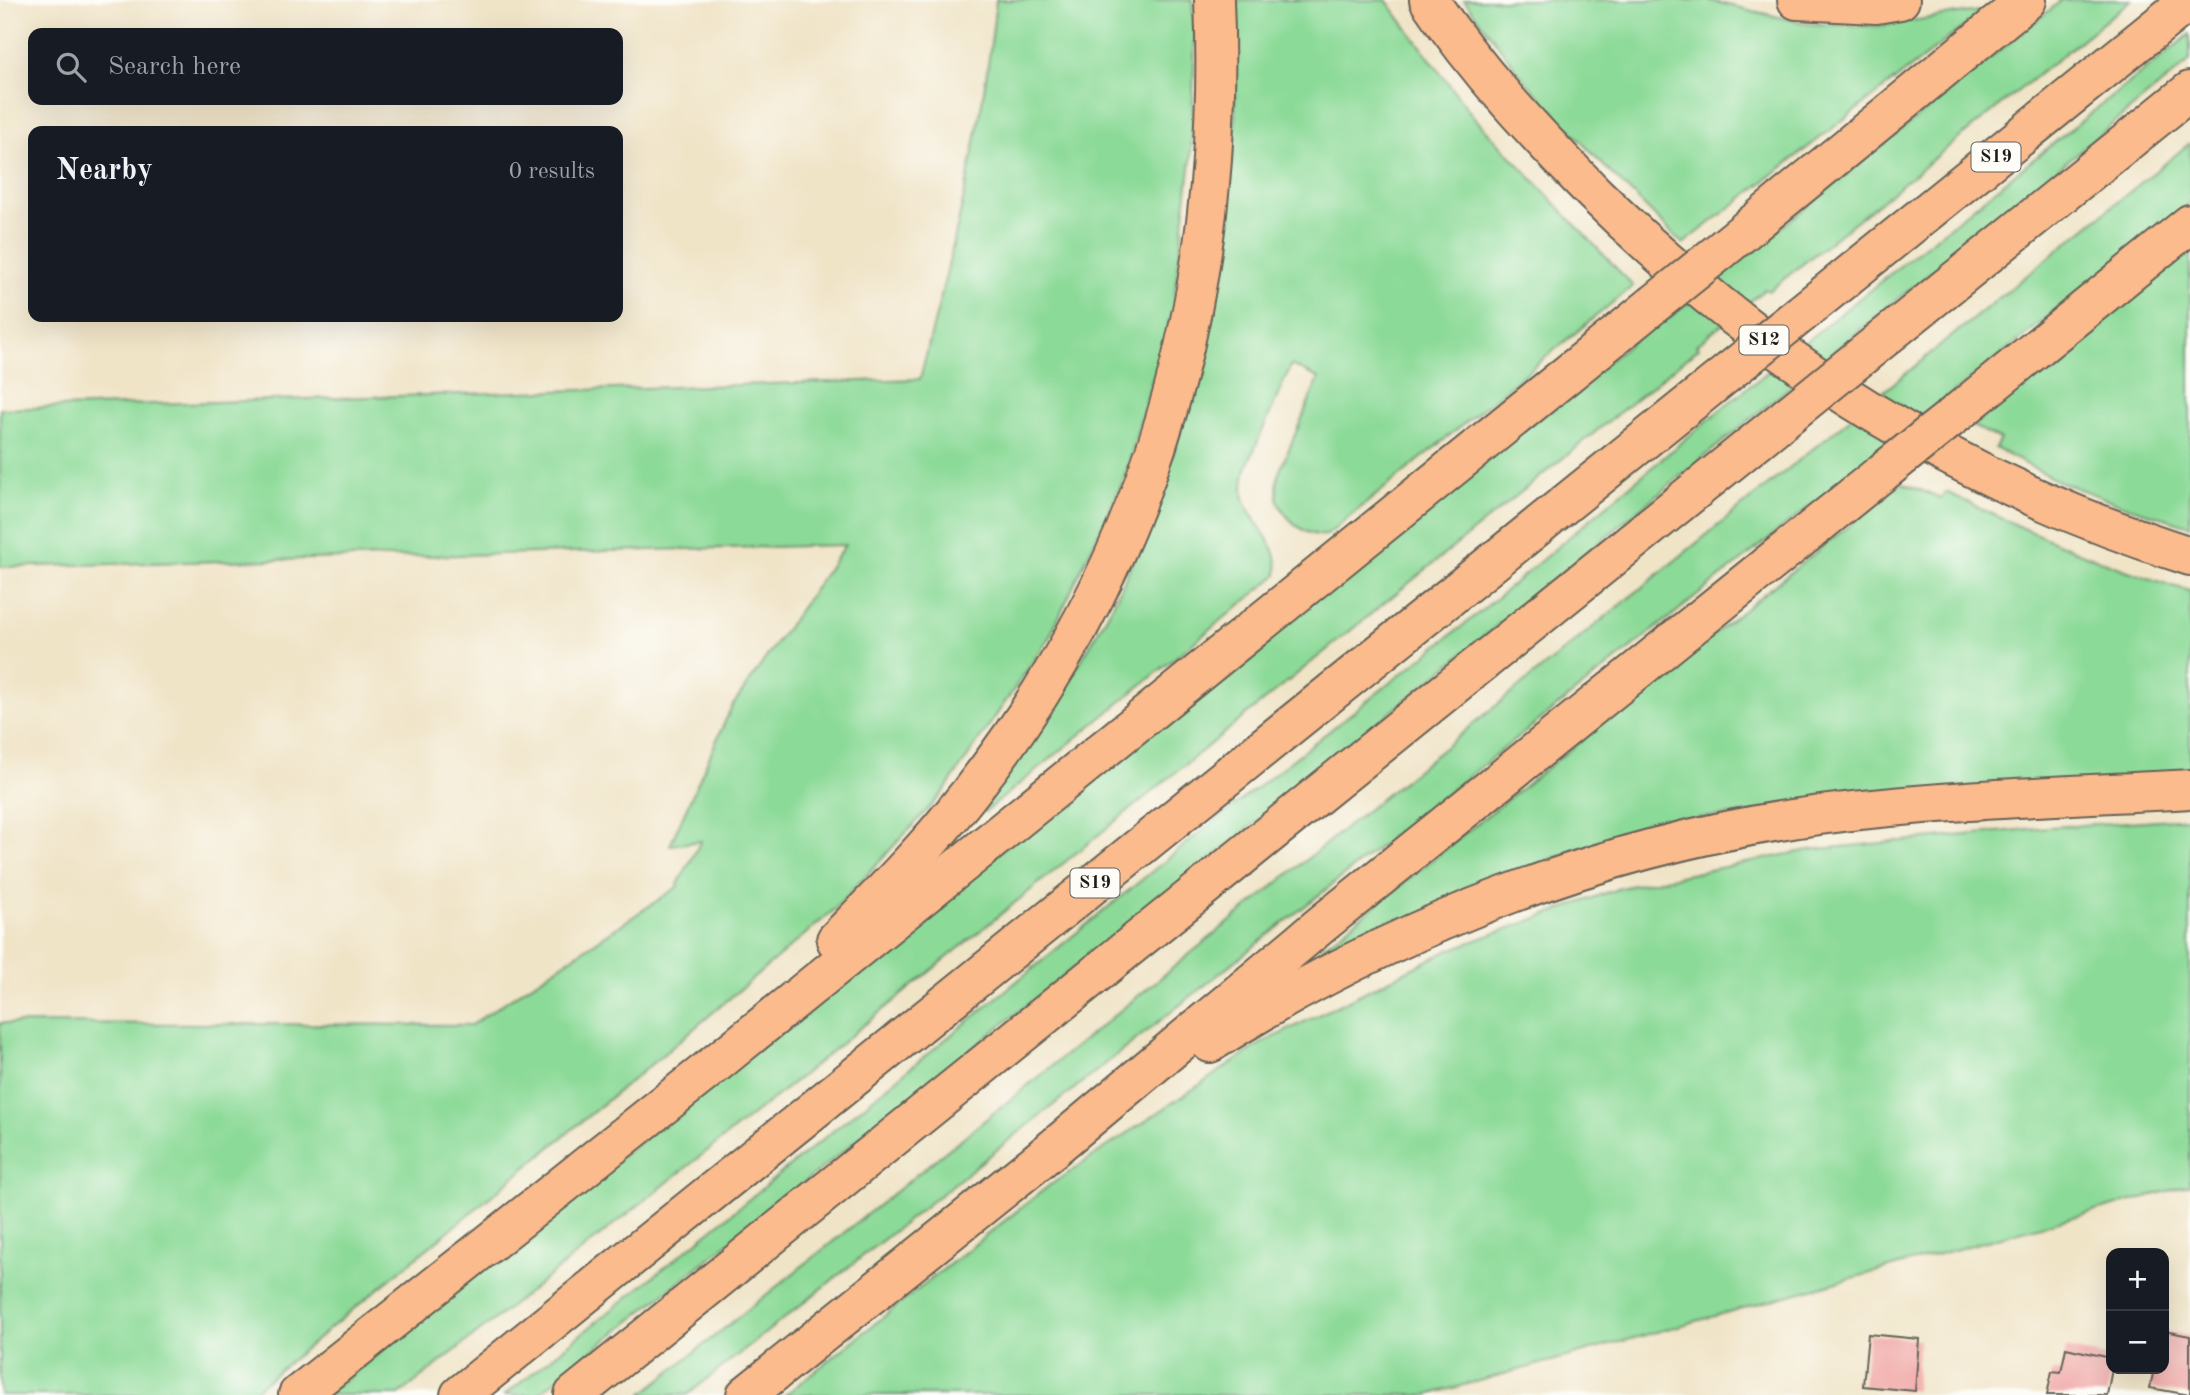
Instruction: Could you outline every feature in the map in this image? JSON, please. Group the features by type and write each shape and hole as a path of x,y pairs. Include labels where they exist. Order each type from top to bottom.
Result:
{"highway":[{"path":"719,1061 904,869 957,808 1007,742 1064,654 1113,559 1149,475 1165,424 1198,285 1215,126 1217,73 1214,0"},
{"name":"S12","path":"1429,0 1490,82 1553,152 1646,244 1725,311 1785,356 1951,458 2106,528 2190,556"},
{"path":"1797,0 1876,4 1900,0"},
{"path":"298,1395 719,1061 1719,253 2027,0"},
{"name":"S19","path":"460,1395 2190,0"},
{"path":"574,1395 2190,91"},
{"path":"746,1395 1038,1161 1322,923 2190,224"},
{"path":"1038,1161 1153,1080 1269,1006 1472,909 1607,861 1687,840 1819,815 1908,806 2190,789"}],"green space":[{"path":"996,0 1192,0 1195,35 1191,160 1173,307 1124,479 1049,638 943,793 835,909 671,1048 249,1395 0,1395 0,1023 471,1025 676,888 701,841 670,845 731,708 845,545 0,567 0,409 920,379 975,144"},
{"path":"1232,0 1386,0 1473,116 1633,286 1327,535 1312,534 1298,527 1287,516 1278,500 1278,475 1319,378 1291,365 1246,468 1243,482 1247,506 1276,556 1277,575 985,812 982,808 1064,687 1114,603 1166,476 1187,410 1205,343 1228,206 1234,137"},
{"path":"1464,0 1707,0 1808,24 1877,26 1985,10 1683,244 1603,165 1527,83"},
{"path":"2062,0 2131,0 1769,291 1765,289 1696,345 1699,348 784,1090 399,1395 326,1395 1664,316 1668,319"},
{"path":"2190,34 2190,61 1213,857 537,1395 505,1395 1192,839 1480,612 1720,410"},
{"path":"2190,143 2190,203 687,1395 641,1395 1000,1108"},
{"path":"2190,251 2190,526 2058,481 1995,448 2000,439 1972,426"},
{"path":"1902,483 1941,498 1946,492 2066,547 2190,591 2190,773 1699,818 1570,852 1458,895 1359,943 1321,949"},
{"path":"2190,818 2190,1185 1428,1395 785,1395 1046,1188 1260,1044 1449,950 1620,888 1809,850 2050,827"}],"building":[{"path":"2169,1332 2190,1336 2190,1395 2150,1388 2153,1374 2169,1374"},
{"path":"1868,1334 1919,1339 1915,1391 1863,1386"},
{"path":"2066,1348 2106,1357 2106,1374 2111,1374 2107,1395 2047,1395 2052,1371 2061,1372"}]}
